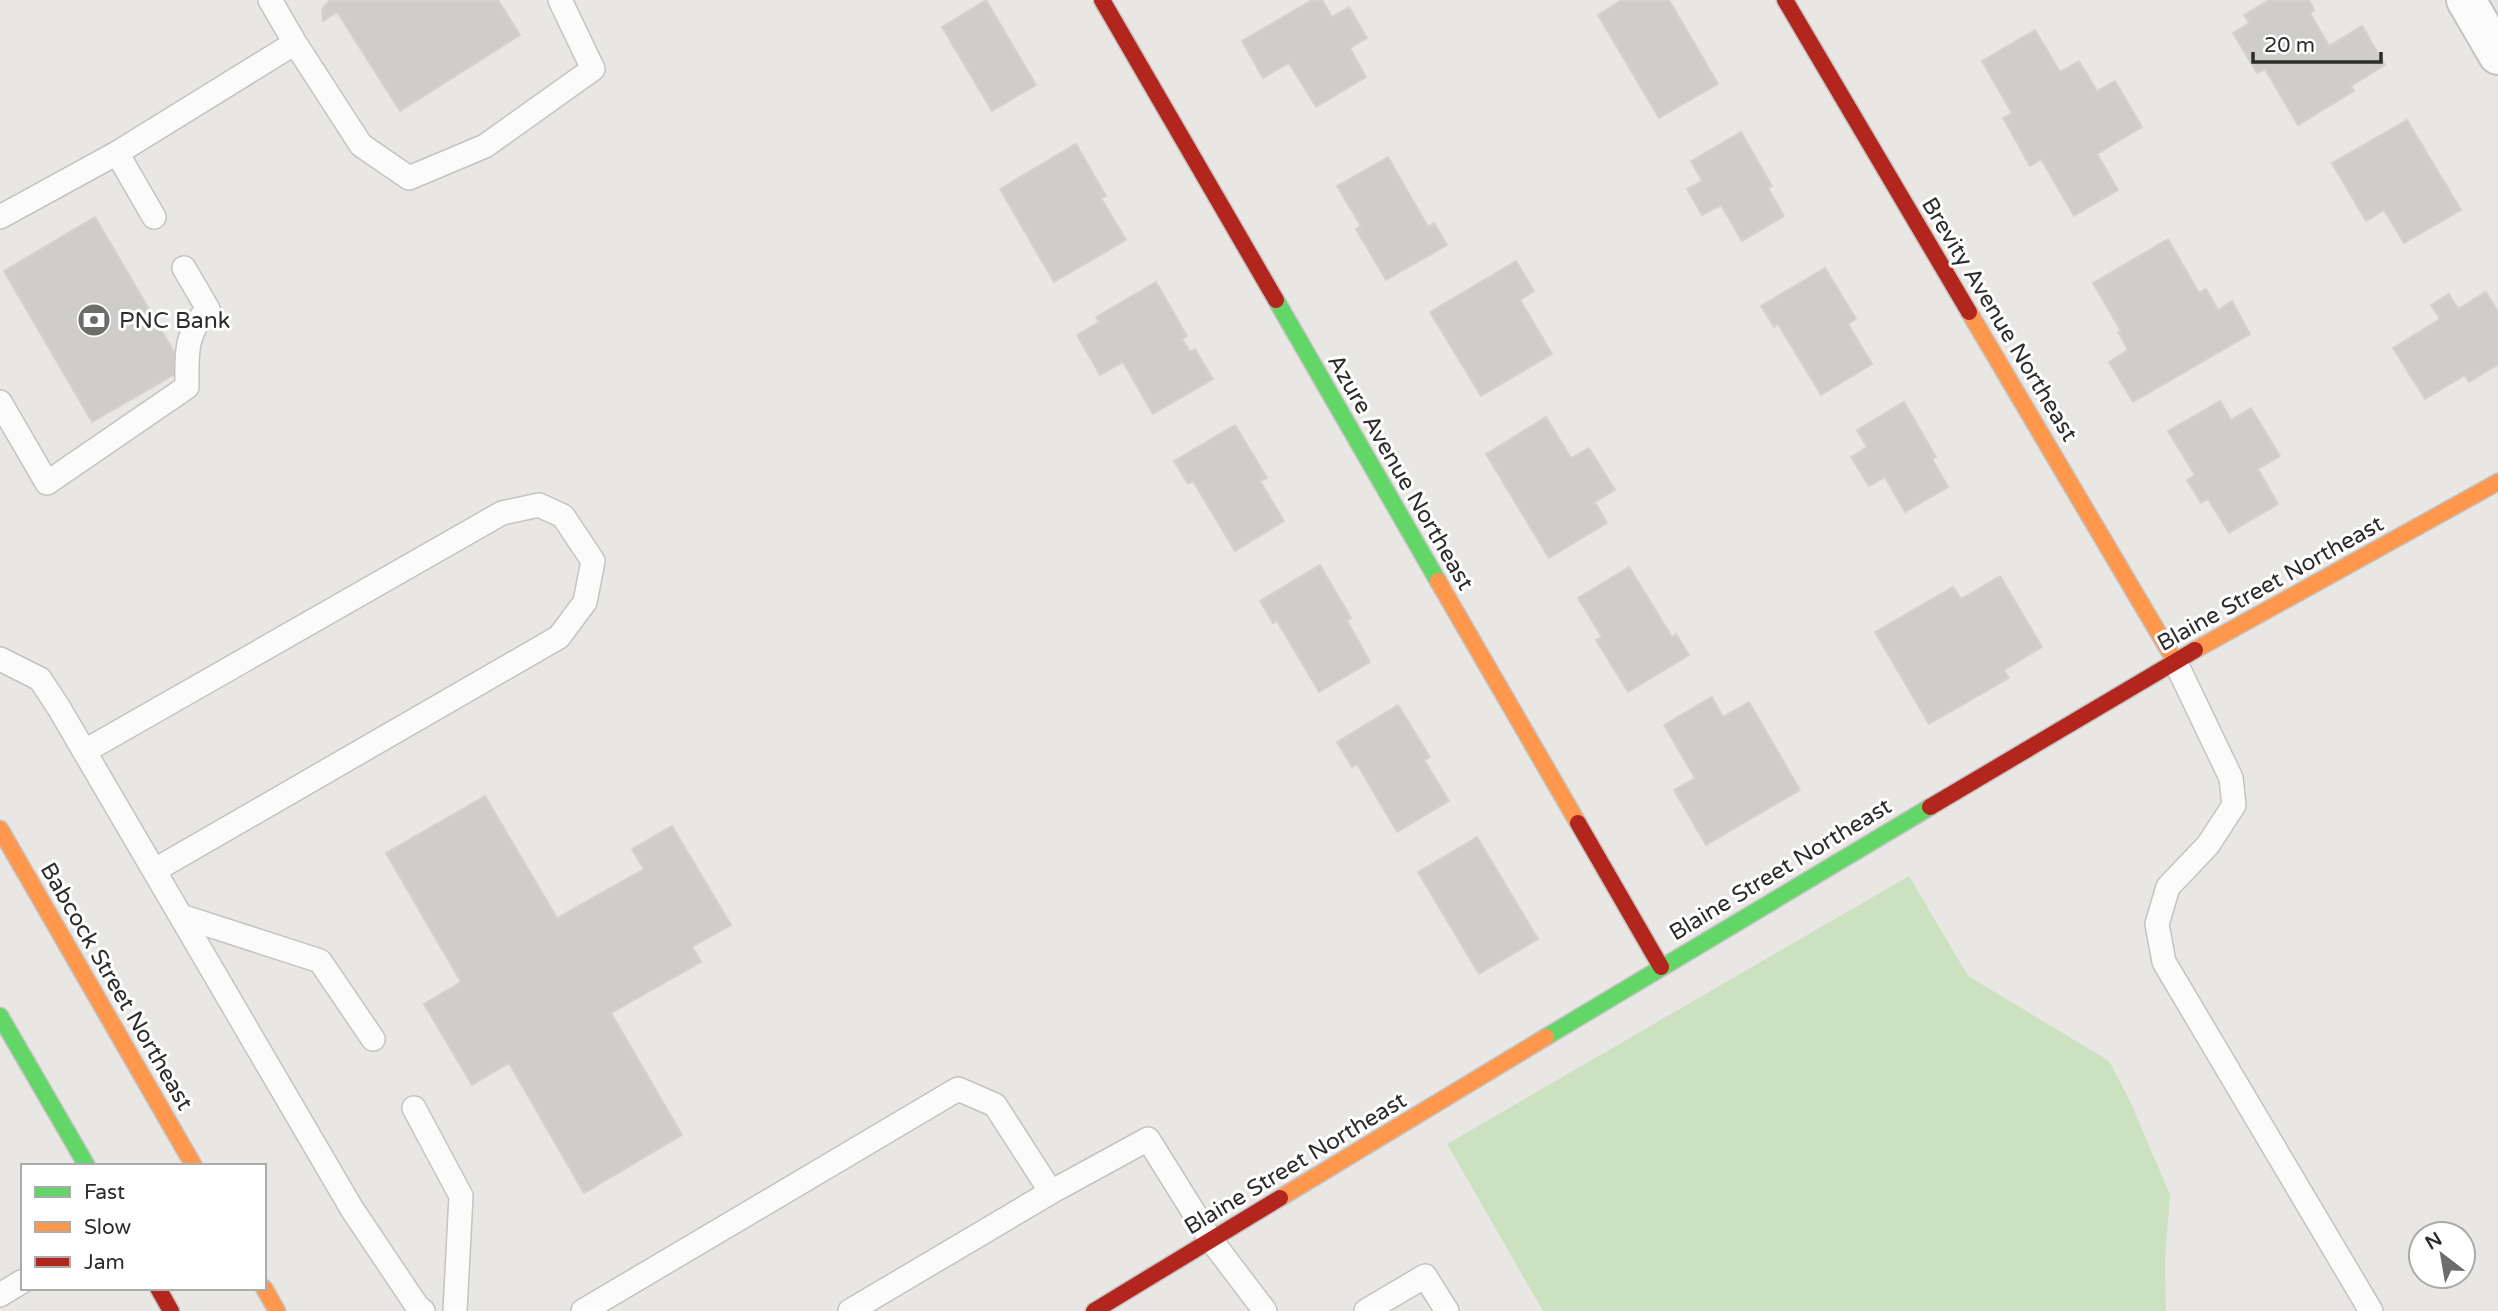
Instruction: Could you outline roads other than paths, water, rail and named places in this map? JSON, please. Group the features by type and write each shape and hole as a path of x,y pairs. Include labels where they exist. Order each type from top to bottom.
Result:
{"street":[{"name":"Azure Avenue Northeast","path":"1102,0 1661,967"},
{"name":"Brevity Avenue Northeast","path":"1785,0 2175,661"},
{"path":"2466,0 2498,55"},
{"name":"Blaine Street Northeast","path":"1094,1311 1661,967 2175,661 2498,482"},
{"name":"Babcock Street Northeast","path":"0,829 193,1164"},
{"path":"0,1016 86,1164"},
{"path":"159,1290 171,1311"},
{"path":"265,1290 277,1311"}],"lane":[{"path":"270,0 361,145 409,178 485,146 593,69 560,0"},
{"path":"0,217 117,153 295,43"},
{"path":"117,153 154,218"},
{"path":"0,402 47,483 187,387 187,345 197,321 208,309 184,268"},
{"path":"85,751 502,513 539,505 563,516 593,561 585,601 559,637 155,870"},
{"path":"0,659 40,679 85,751 352,1209 423,1311"},
{"path":"2175,661 2231,778 2234,805 2208,845 2168,887 2157,924 2164,961 2371,1311"},
{"path":"181,916 320,961 373,1040"},
{"path":"583,1311 958,1089 995,1105 1051,1192"},
{"path":"414,1108 461,1196 456,1311"},
{"path":"850,1311 1051,1192 1148,1139 1211,1240 1265,1311"},
{"path":"1366,1311 1426,1276 1447,1311"},
{"path":"0,1295 21,1283"}],"place":[{"name":"PNC Bank","path":"94,320"}]}
